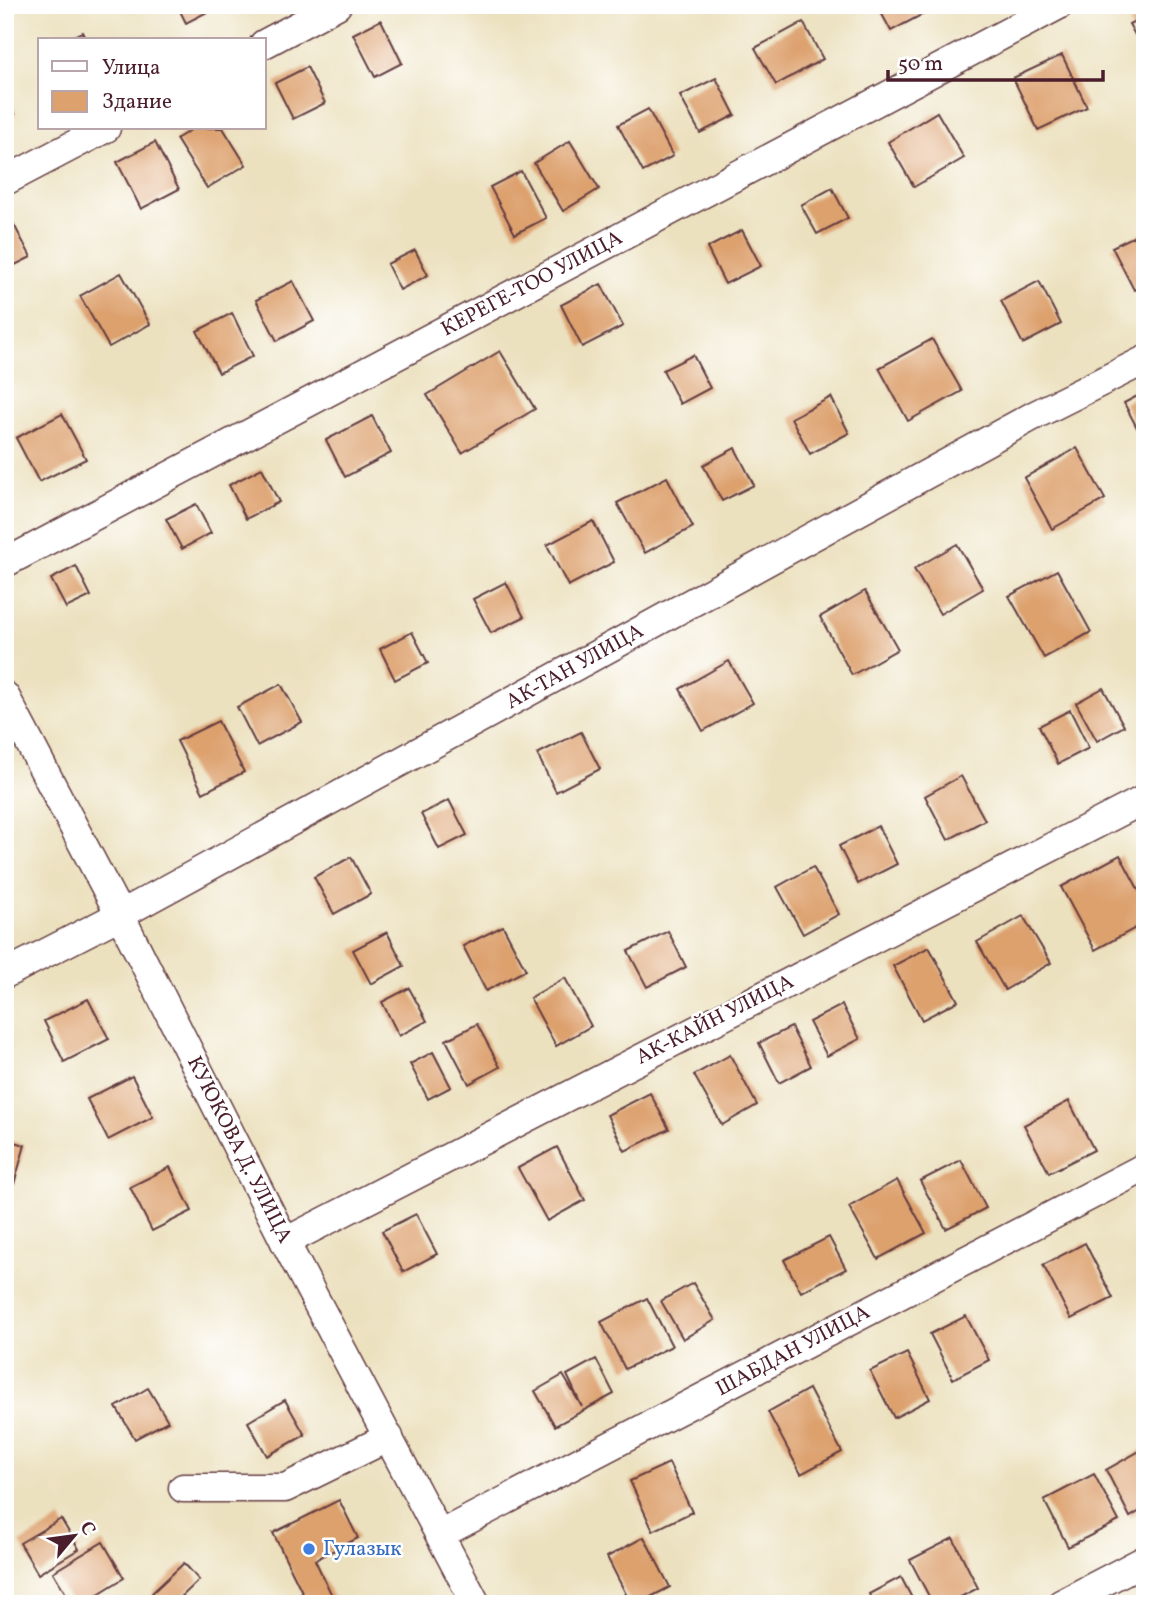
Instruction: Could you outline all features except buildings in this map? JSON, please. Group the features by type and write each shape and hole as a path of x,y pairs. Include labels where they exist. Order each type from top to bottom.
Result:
{"street":[{"path":"266,43 337,5"},
{"name":"КЕРЕГЕ-ТОО УЛИЦА","path":"5,563 1059,5"},
{"path":"5,181 102,130"},
{"name":"АК-ТАН УЛИЦА","path":"5,974 120,915 1035,415 1145,360"},
{"name":"КУЮКОВА Д. УЛИЦА","path":"5,696 120,915 285,1242 476,1604"},
{"name":"АК-КАЙН УЛИЦА","path":"285,1242 1145,799"},
{"name":"ШАБДАН УЛИЦА","path":"441,1534 1145,1167"},
{"path":"183,1488 285,1488 390,1437"},
{"path":"1061,1604 1145,1560"}],"place":[{"name":"Гулазык","path":"309,1549"}]}
